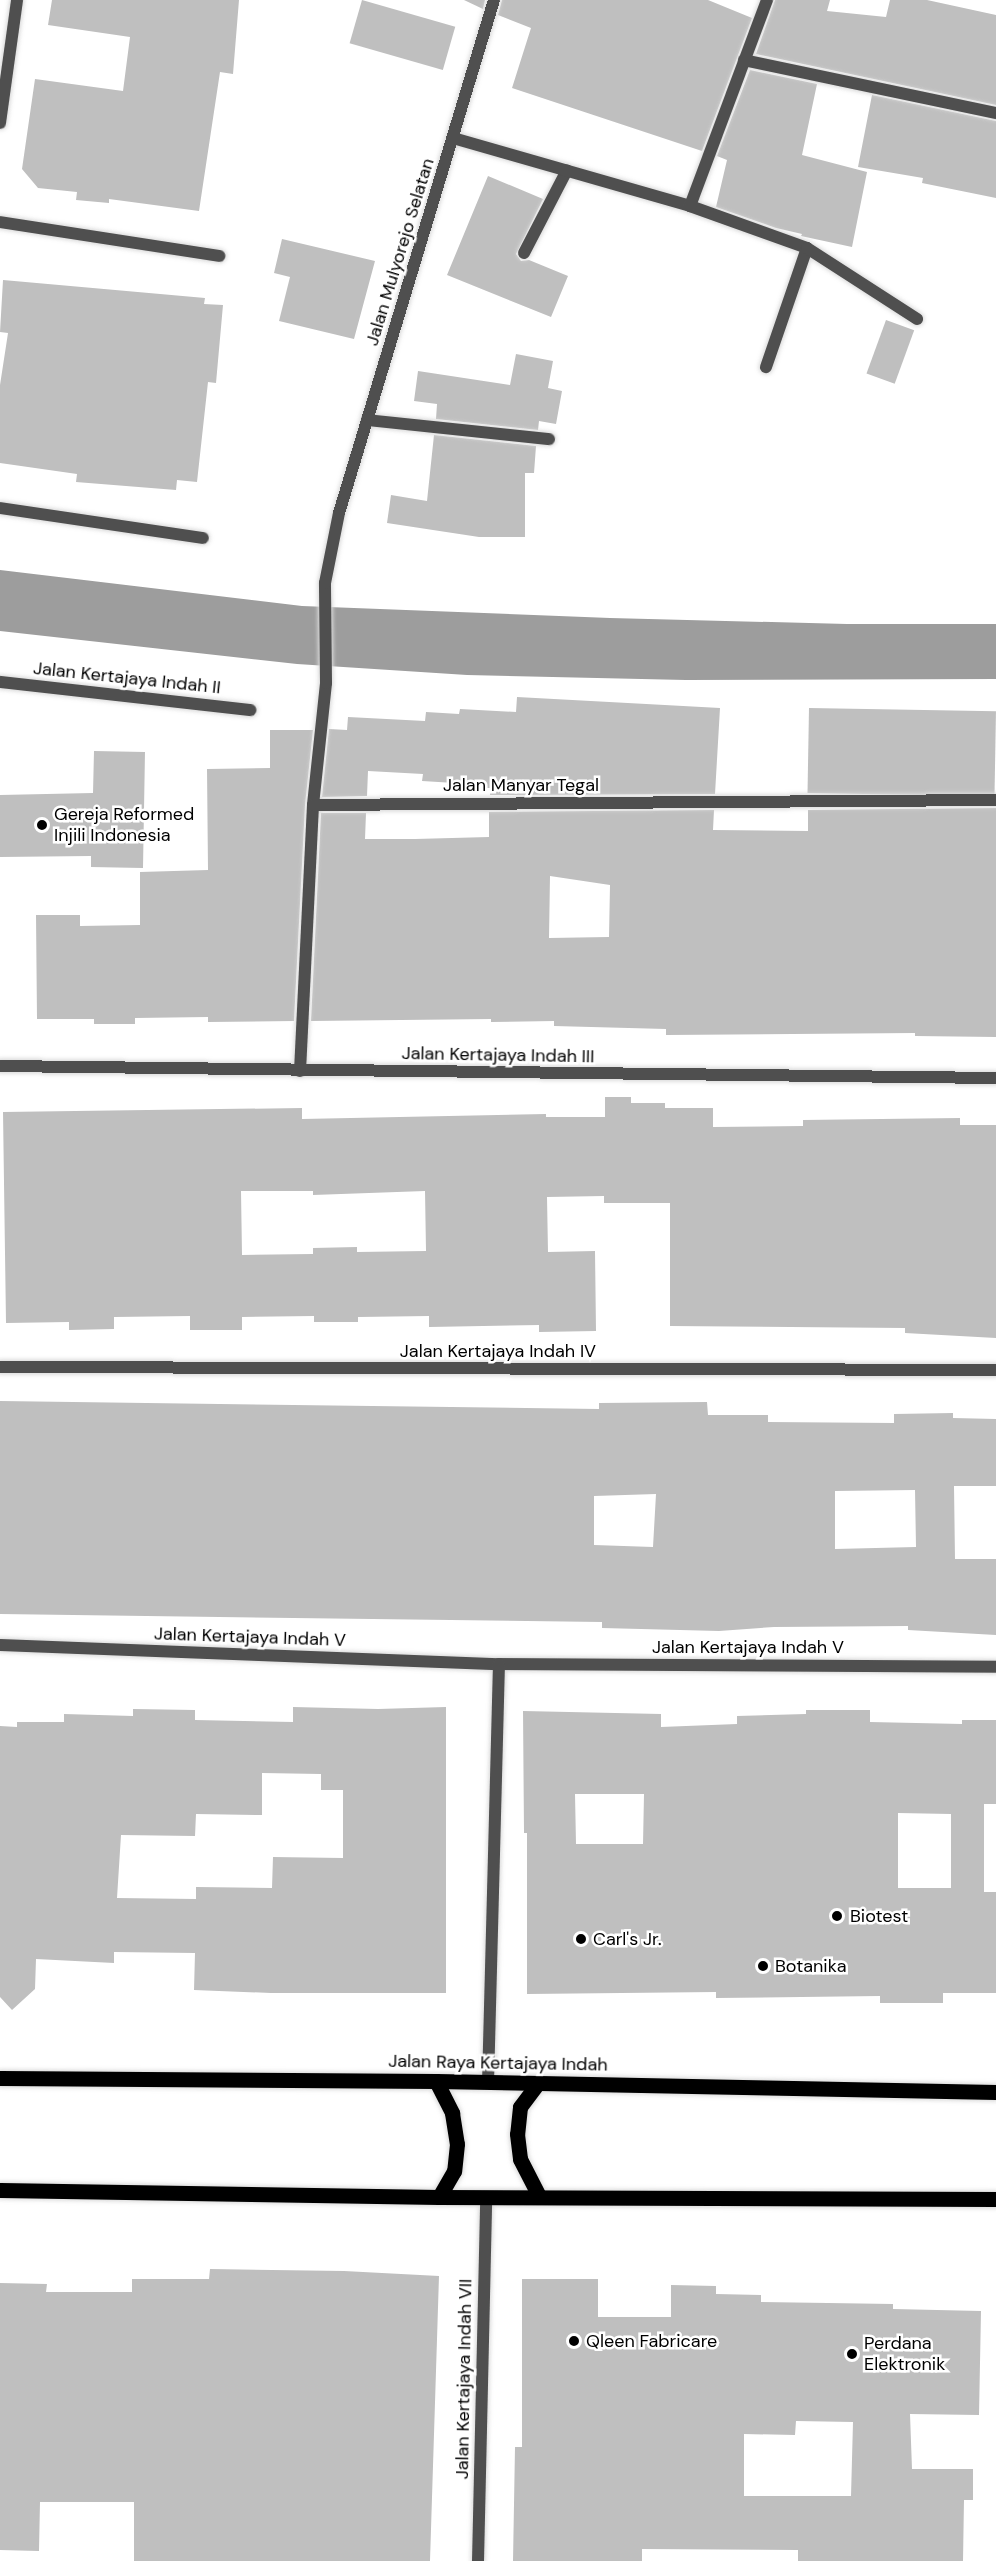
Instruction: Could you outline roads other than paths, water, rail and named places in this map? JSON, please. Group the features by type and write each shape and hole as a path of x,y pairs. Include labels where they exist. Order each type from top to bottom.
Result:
{"main road":[{"name":"Jalan Raya Kertajaya Indah","path":"0,2078 436,2081 996,2092"},
{"path":"436,2081 452,2113 457,2144 454,2171 439,2197"},
{"path":"538,2083 520,2107 517,2134 520,2160 539,2196"},
{"path":"0,2190 439,2197 996,2199"}],"street":[{"path":"0,123 17,0"},
{"name":"Jalan Mulyorejo Selatan","path":"313,805 326,683 325,583 339,513 494,0"},
{"path":"690,206 767,0"},
{"path":"744,60 996,113"},
{"path":"453,138 690,206 807,248 917,318"},
{"path":"524,253 567,170"},
{"path":"0,222 219,256"},
{"path":"766,367 807,248"},
{"path":"367,420 549,439"},
{"path":"0,508 203,538"},
{"name":"Jalan Kertajaya Indah II","path":"0,682 250,710"},
{"name":"Jalan Manyar Tegal","path":"313,805 996,800"},
{"path":"300,1071 313,805"},
{"name":"Jalan Kertajaya Indah III","path":"0,1066 996,1078"},
{"name":"Jalan Kertajaya Indah IV","path":"0,1367 996,1370"},
{"name":"Jalan Kertajaya Indah V","path":"0,1646 499,1664 996,1666"},
{"path":"488,2083 499,1664"},
{"name":"Jalan Kertajaya Indah VII","path":"478,2561 486,2197"}],"place":[{"name":"Gereja Reformed Injili Indonesia","path":"42,825"},
{"name":"Biotest","path":"837,1916"},
{"name":"Carl's Jr.","path":"581,1939"},
{"name":"Botanika","path":"763,1966"},
{"name":"Qleen Fabricare","path":"574,2341"},
{"name":"Perdana Elektronik","path":"852,2354"}]}
